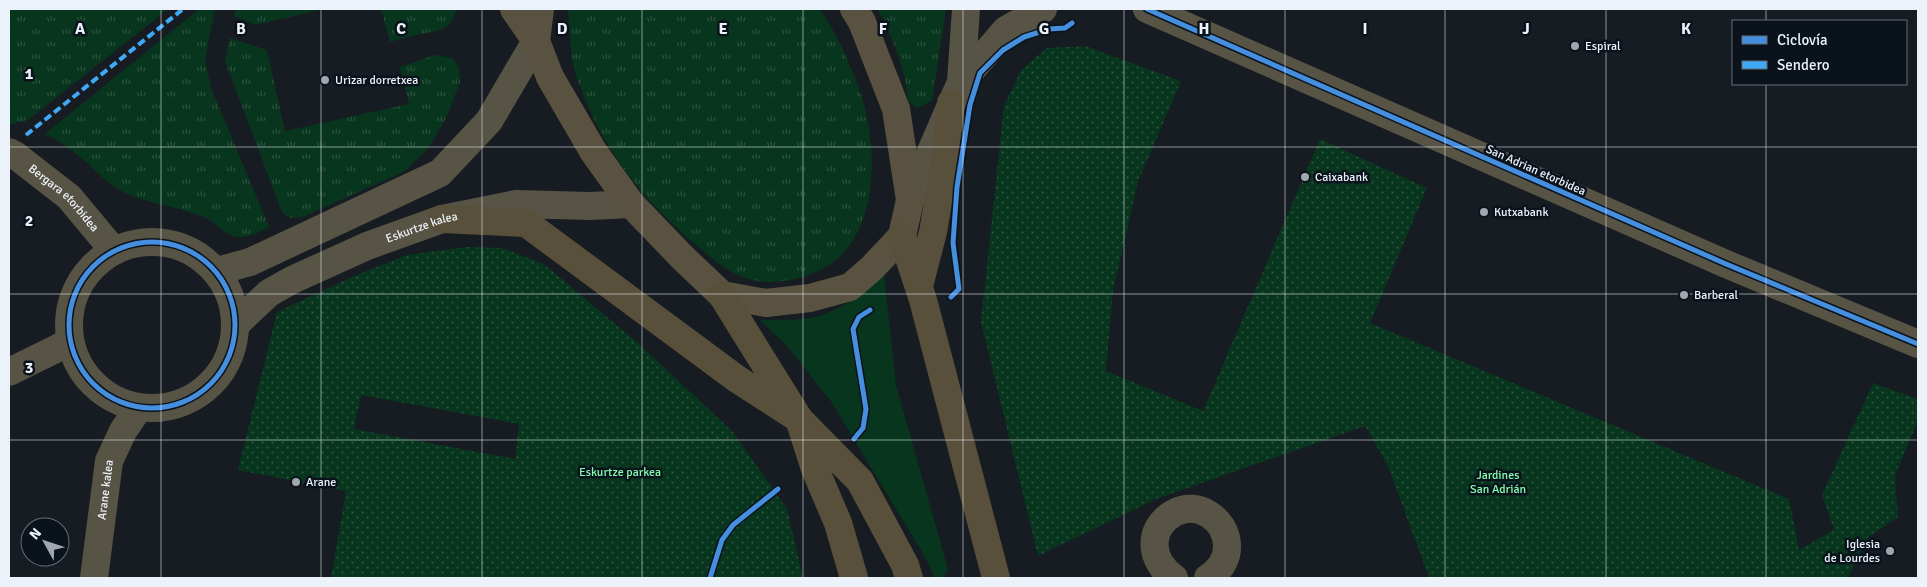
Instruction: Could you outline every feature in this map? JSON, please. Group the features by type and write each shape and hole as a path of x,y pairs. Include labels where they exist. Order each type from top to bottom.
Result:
{"highway":[{"path":"919,286 933,232 956,92"},
{"path":"442,219 526,223 737,378 799,419 860,481 905,565 909,578"},
{"path":"902,236 919,286 996,578"},
{"path":"722,295 799,419 815,468 838,523 854,578"}],"main road":[{"path":"514,9 536,40 550,76 588,143 631,204 722,295 766,302 810,298 850,286 872,268 902,236 910,200 896,109 862,22 854,9"},
{"path":"536,40 540,9"}],"street":[{"path":"956,92 966,9"},
{"path":"910,200 956,92 1006,30 1043,9"},
{"name":"San Adrian etorbidea","path":"1147,9 1692,249 1918,344"},
{"path":"216,271 250,262 440,173 489,121 536,40"},
{"name":"Bergara etorbidea","path":"9,152 69,196 114,251"},
{"name":"Eskurtze kalea","path":"236,324 269,293 292,280 367,246 442,219 516,204 590,206 631,204"},
{"path":"159,242 197,254 216,271 231,296 236,324 229,360 214,382 194,398 171,407 138,409 110,398 80,367 70,342 68,322 75,293 92,268 114,251 132,244 159,242"},
{"path":"9,372 70,342"},
{"name":"Arane kalea","path":"94,578 109,462 123,431 138,409"},
{"path":"1174,578 1158,563 1154,552 1154,540 1158,529 1166,519 1176,512 1188,509 1201,510 1212,516 1221,524 1226,536 1228,548 1224,561 1215,576"}],"green space":[{"path":"9,9 168,9 28,120 9,124"},
{"path":"199,9 215,9 205,59 211,88 269,227 248,236 230,235 212,221 197,214 137,198 126,193 110,184 68,147 45,134"},
{"path":"236,9 323,9 255,25 234,16"},
{"path":"381,9 457,9 451,22 444,28 390,42"},
{"path":"568,9 820,9 838,39 857,83 867,115 870,138 872,163 866,212 857,233 844,252 827,266 811,274 785,281 758,281 732,272 676,227 659,211 629,175 615,156 592,116 573,64"},
{"path":"878,9 946,9 932,101 917,108 908,101 901,65"},
{"path":"230,38 267,50 285,131 409,104 400,67 435,55 452,58 459,67 460,82 446,118 428,149 405,171 303,217 290,218 282,212 225,61"},
{"name":"Jardines San Adrián","path":"1085,46 1181,81 1138,182 1113,291 1106,371 1203,411 1320,139 1427,188 1370,323 1789,499 1799,550 1834,530 1822,495 1873,383 1918,399 1917,423 1895,475 1898,517 1867,538 1848,578 1429,578 1388,466 1365,426 1156,499 1038,556 981,322 1004,106 1021,70 1047,48"},
{"name":"Eskurtze parkea","path":"466,247 502,248 544,264 640,345 733,432 787,509 803,578 331,578 346,491 238,470 277,312 352,277 407,255","holes":["361,395 519,424 515,459 354,429"]},
{"path":"884,274 896,385 948,569 943,578 934,578 928,562 832,403 788,347 760,320 802,319 825,314 852,300"}],"marked path":[{"path":"26,135 183,9"}],"cycle path":[{"path":"1147,9 1726,264 1918,344"},
{"path":"951,297 959,289 953,243 957,187 970,105 980,73 1003,50 1024,37 1049,29 1065,28 1072,23"},
{"path":"144,242 160,242 184,248 211,266 229,293 235,325 229,357 211,384 184,402 160,408 144,408 120,402 99,389 88,378 75,357 69,333 69,317 75,293 88,272 99,261 120,248 144,242"},
{"path":"854,439 863,428 866,409 853,329 859,317 870,310"},
{"path":"710,578 722,540 733,525 778,489"}],"place":[{"name":"Espiral","path":"1575,46"},
{"name":"Urizar dorretxea","path":"325,80"},
{"name":"Caixabank","path":"1305,177"},
{"name":"Kutxabank","path":"1484,212"},
{"name":"Barberal","path":"1684,295"},
{"name":"Arane","path":"296,482"},
{"name":"Iglesia de Lourdes","path":"1890,551"}]}
